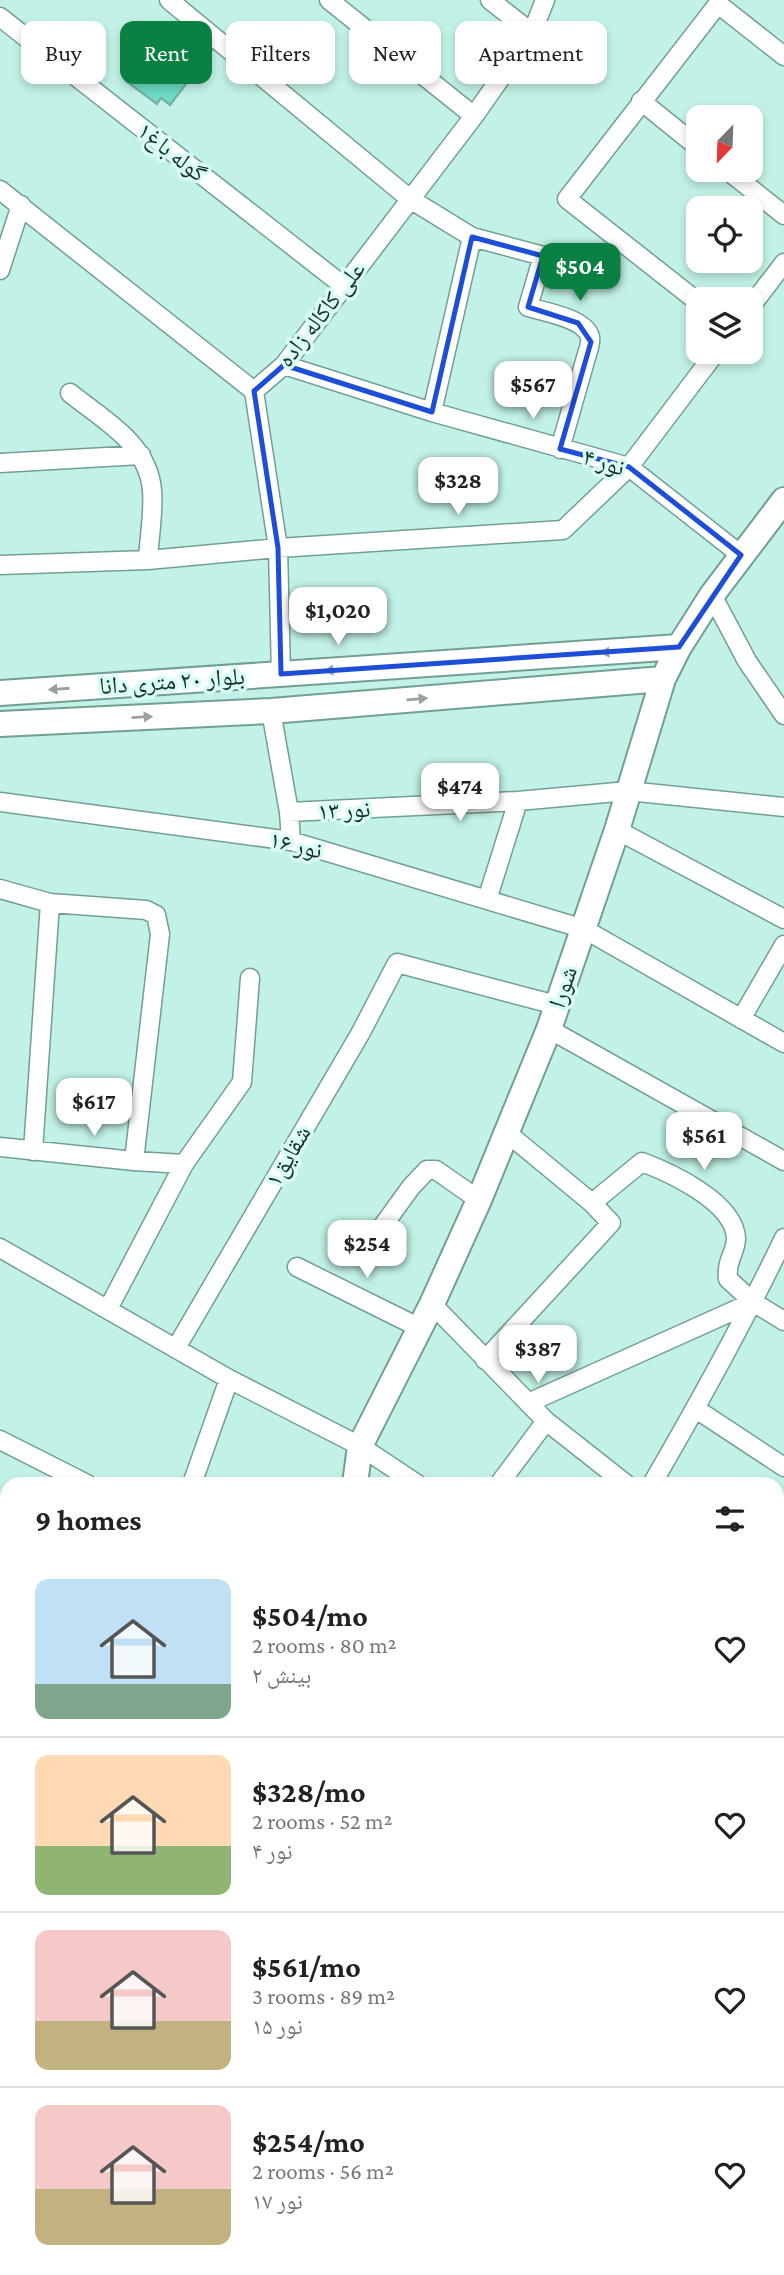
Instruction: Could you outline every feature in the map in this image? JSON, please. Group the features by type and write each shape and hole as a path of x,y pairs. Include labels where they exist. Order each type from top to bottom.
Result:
{"street":[{"path":"169,0 410,199 472,237 543,256 528,307 578,323 589,335 591,342 560,449"},
{"path":"329,0 474,116"},
{"path":"490,0 517,21"},
{"name":"علی کاکاله زاده","path":"537,21 545,0"},
{"path":"686,293 567,199 719,2 784,56"},
{"name":"گوله باغ۱","path":"0,16 345,287"},
{"name":"علی کاکاله زاده","path":"254,391 284,365 496,84"},
{"path":"641,101 686,137"},
{"path":"742,182 784,215"},
{"path":"0,190 254,391 278,548 281,674"},
{"path":"0,270 21,205"},
{"path":"432,412 472,237"},
{"path":"763,290 784,263"},
{"path":"0,565 148,560 278,548 563,530 629,467 707,364"},
{"name":"نور ۴","path":"284,365 432,412 629,467 741,555"},
{"path":"70,393 135,446 141,455 152,490 148,560"},
{"path":"0,463 141,455"},
{"name":"شورا","path":"356,1477 360,1446 432,1304 479,1200 549,1029 617,830 663,679 679,647 712,595 783,504"},
{"path":"712,595 747,661 784,715"},
{"name":"بلوار ۲۰ متری دانا","path":"0,692 679,647"},
{"name":"بلوار ۲۰ متری دانا","path":"0,724 271,711 663,679"},
{"name":"نور ۱۳","path":"271,711 289,812 518,801 628,791 784,807"},
{"path":"487,900 518,801"},
{"name":"نور ۱۶","path":"0,802 291,841 584,929 784,1043"},
{"path":"289,812 291,841"},
{"path":"617,830 784,919"},
{"path":"0,889 50,903 146,910 156,915 160,934 134,1161"},
{"path":"33,1151 50,903"},
{"path":"741,1019 784,945"},
{"name":"شقایق۱","path":"176,1348 360,1034 397,963 556,1005"},
{"path":"108,1310 184,1164 242,1082 250,978"},
{"path":"549,1029 784,1161"},
{"path":"485,1360 611,1223 592,1203 506,1132"},
{"path":"0,1147 184,1164"},
{"path":"592,1203 642,1163 671,1173 704,1194 727,1215 734,1227 736,1240 727,1266 728,1279 753,1302 784,1321"},
{"path":"369,1245 426,1170 436,1170 479,1200"},
{"path":"656,1477 696,1409 784,1238"},
{"path":"0,1248 229,1379 360,1446 406,1477"},
{"path":"297,1267 420,1328"},
{"path":"528,1403 753,1302"},
{"path":"432,1304 546,1421 617,1477"},
{"path":"194,1477 229,1379"},
{"path":"696,1409 784,1466"},
{"path":"504,1477 546,1421"},
{"path":"0,1440 73,1477"}],"highlighted area":[{"path":"472,237 543,256 528,307 578,323 591,342 560,449 629,467 741,555 679,647 281,674 278,548 254,391 284,365 432,412"}],"building":[{"path":"130,84 186,84 170,105 161,98 157,104"}]}
